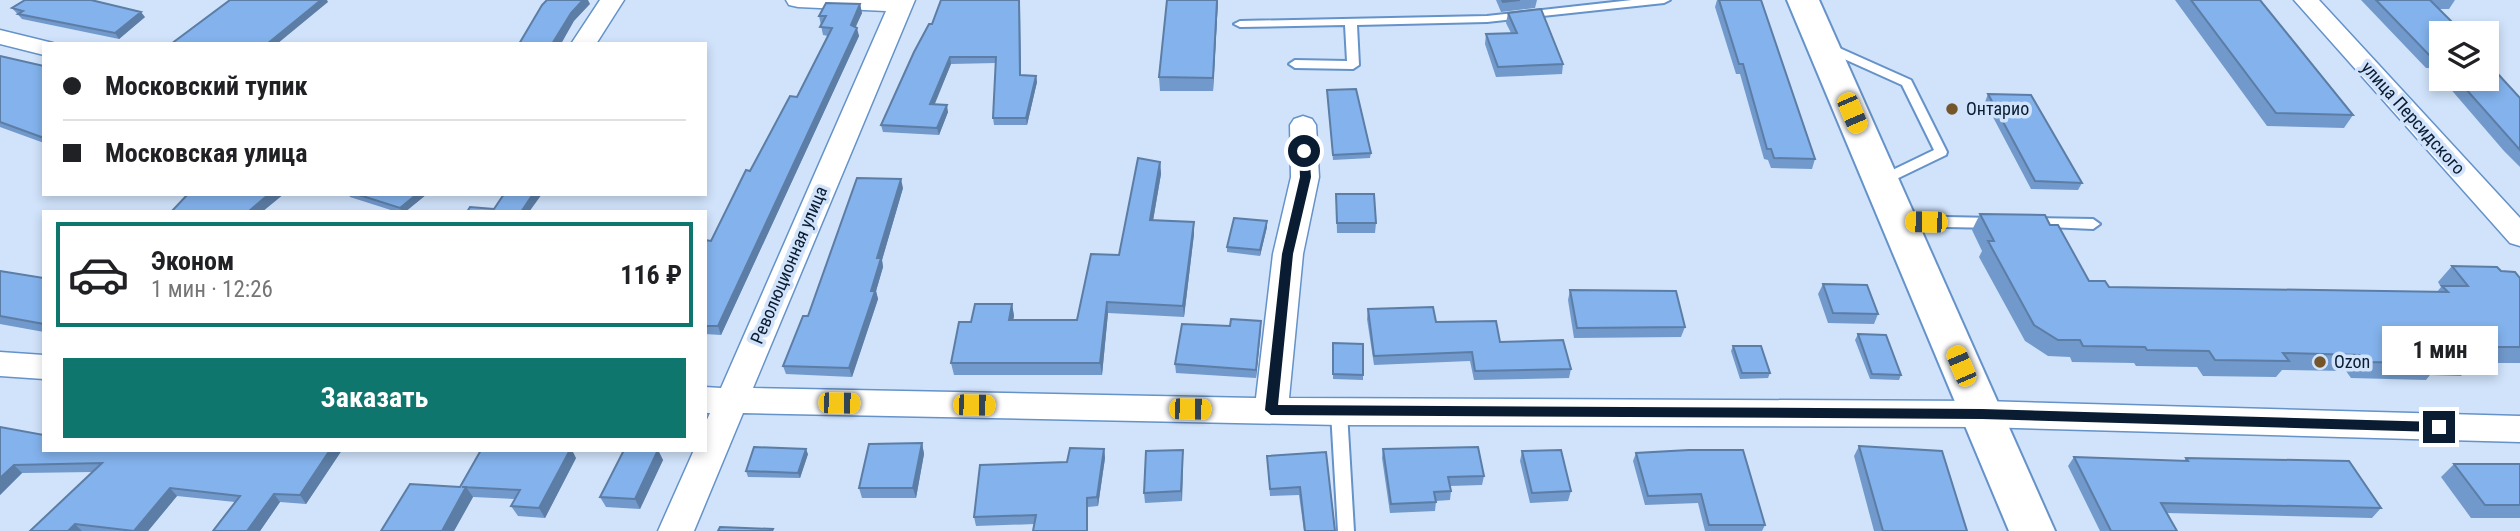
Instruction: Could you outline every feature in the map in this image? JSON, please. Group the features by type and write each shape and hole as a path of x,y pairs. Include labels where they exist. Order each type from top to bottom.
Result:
{"main road":[{"path":"1803,0 2032,531"}],"street":[{"path":"584,42 612,0"},
{"path":"798,0 902,2"},
{"name":"улица Персидского","path":"2306,0 2520,236"},
{"name":"Революционная улица","path":"707,434 718,400 902,2"},
{"path":"0,37 42,48"},
{"path":"1271,410 1288,254 1305,177 1303,125"},
{"path":"0,364 42,367"},
{"path":"718,400 1339,412 1982,414 2520,429"},
{"name":"Революционная улица","path":"676,531 701,452"}],"lane":[{"path":"1240,24 1487,19 1664,0"},
{"path":"1295,64 1353,65 1351,22"},
{"path":"1822,45 1907,83 1941,152 1881,181"},
{"path":"1899,221 2093,224"},
{"path":"1339,412 1346,531"}],"building":[{"path":"25,0 91,0 141,12 115,33 18,14 23,11 12,8"},
{"path":"230,0 321,0 269,42 174,42"},
{"path":"547,0 583,0 571,13 553,42 520,42"},
{"path":"941,0 1019,0 1020,75 1036,76 1026,118 993,118 996,57 950,57 930,104 947,105 937,128 881,125 914,52 929,24 932,24"},
{"path":"1167,0 1217,0 1213,78 1159,77"},
{"path":"1719,0 1761,0 1815,159 1774,158 1771,149 1767,149 1743,64 1739,64"},
{"path":"2191,0 2260,0 2353,115 2276,113"},
{"path":"2376,0 2430,0 2451,21 2429,21 2429,55"},
{"path":"826,3 860,4 851,25 857,28 718,326 707,326 707,240 711,241 746,170 750,171 790,96 797,97 832,28 820,27 826,16 819,16"},
{"path":"1541,9 1563,64 1498,67 1486,34 1517,33 1508,13"},
{"path":"0,56 42,66 42,137 0,122"},
{"path":"2499,75 2520,98 2520,150 2468,91 2499,91"},
{"path":"1356,89 1371,153 1333,155 1327,90"},
{"path":"1988,94 2031,95 2082,183 2035,181"},
{"path":"1138,158 1160,162 1150,220 1194,222 1183,306 1107,302 1100,363 951,363 959,322 971,322 975,304 1012,304 1009,320 1077,320 1091,254 1119,255"},
{"path":"857,178 901,179 877,258 881,258 871,291 875,291 849,368 783,366 803,316 808,316"},
{"path":"1336,194 1374,194 1376,223 1337,223"},
{"path":"186,196 267,196 250,210 173,210"},
{"path":"362,196 415,196 400,208"},
{"path":"503,196 532,196 522,210 468,210 470,207 494,209"},
{"path":"1980,214 2045,215 2050,225 2058,225 2089,281 2105,281 2109,287 2448,292 2442,286 2468,286 2452,266 2497,267 2501,271 2515,272 2520,278 2520,347 2485,347 2490,352 2470,351 2476,359 2437,358 2440,363 2365,362 2359,355 2283,353 2289,361 2215,360 2209,351 2083,346 2080,340 2058,340 2034,325 1988,241 1994,241"},
{"path":"1234,218 1267,221 1260,250 1227,247"},
{"path":"0,271 42,278 42,324 0,316"},
{"path":"1823,284 1867,285 1878,314 1833,313"},
{"path":"1570,290 1676,291 1685,327 1577,328"},
{"path":"1433,307 1436,322 1496,321 1500,342 1563,340 1571,369 1475,371 1472,352 1374,356 1368,309"},
{"path":"1231,319 1261,321 1256,370 1175,364 1182,324 1230,326"},
{"path":"1858,334 1886,335 1901,375 1872,374"},
{"path":"1333,343 1363,344 1363,375 1333,374"},
{"path":"1733,346 1761,346 1770,373 1742,373"},
{"path":"0,427 42,435 42,452 329,452 300,495 274,494 247,531 213,531 240,496 170,488 134,531 75,524 68,531 30,531 102,463 14,465 0,478"},
{"path":"922,443 913,488 859,488 869,444"},
{"path":"1859,446 1942,451 1967,531 1883,531"},
{"path":"754,447 806,449 798,473 746,471"},
{"path":"1478,447 1484,476 1448,477 1451,491 1434,492 1436,502 1391,504 1383,449"},
{"path":"1070,448 1104,449 1097,497 1087,498 1087,531 1033,531 1036,515 974,517 980,465 1067,462"},
{"path":"1183,450 1181,491 1144,493 1146,451"},
{"path":"1561,450 1571,491 1532,493 1522,451"},
{"path":"1743,450 1765,525 1709,525 1701,494 1648,496 1636,453"},
{"path":"480,452 569,452 539,508 511,506 520,490 466,487 442,531 381,531 410,484 460,487"},
{"path":"623,452 657,452 635,499 600,497"},
{"path":"1326,452 1335,531 1305,531 1300,487 1270,489 1267,456"},
{"path":"2074,457 2188,461 2186,458 2349,461 2381,508 2161,503 2177,531 2111,531"},
{"path":"2454,464 2520,464 2520,505 2485,505"},
{"path":"720,527 773,529 718,531"}],"place":[{"name":"Онтарио","path":"1952,109"},
{"name":"Ozon","path":"2320,362"}],"route":[{"path":"1304,151 1305,177 1288,254 1271,410 1982,414 2439,427"}]}
